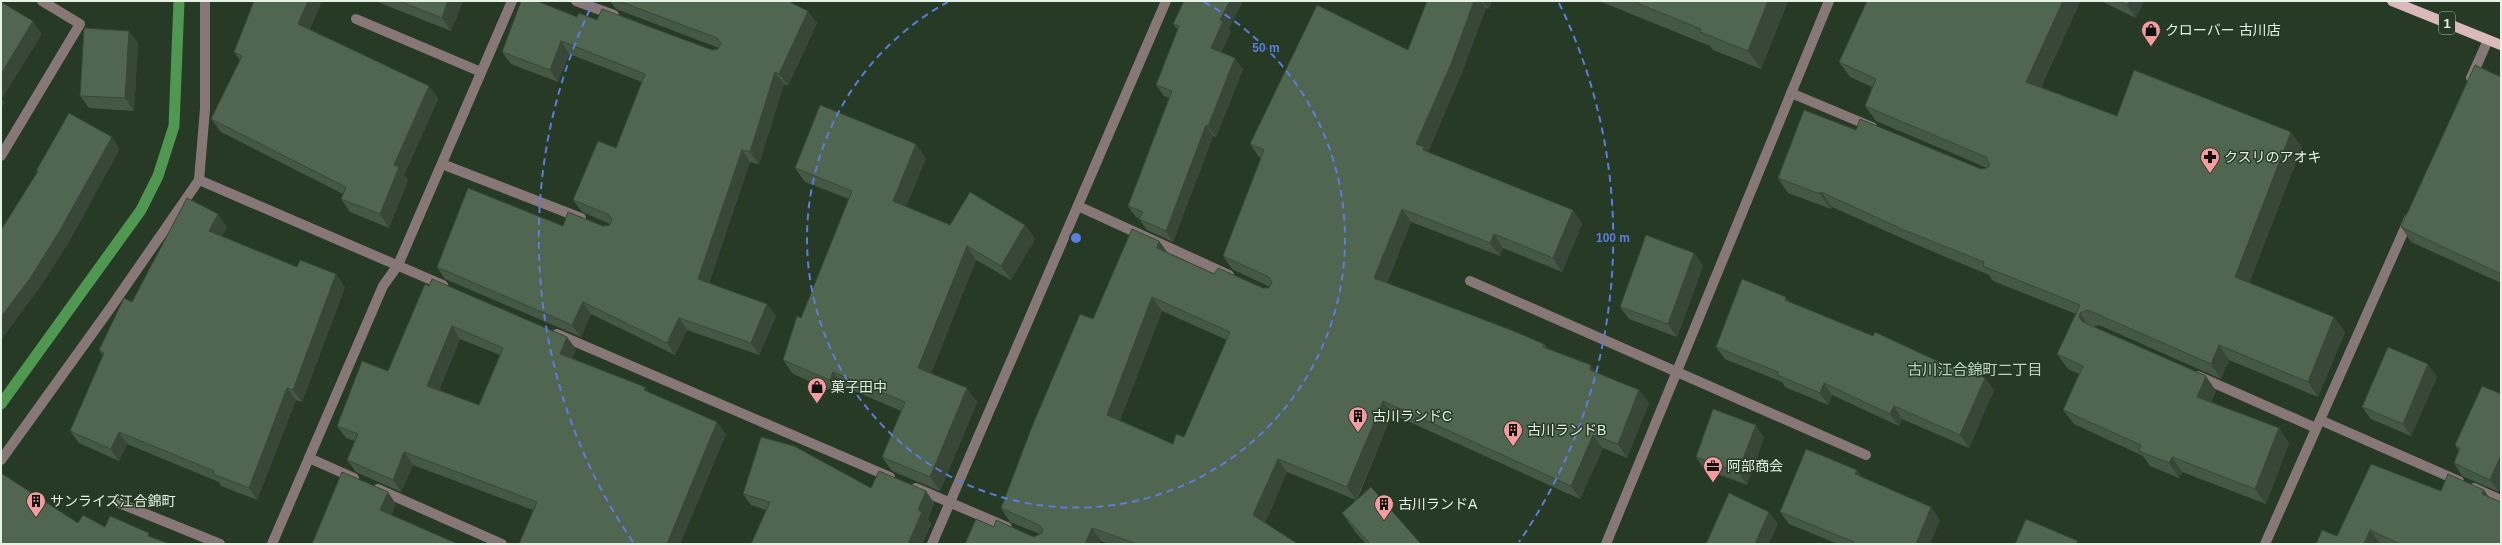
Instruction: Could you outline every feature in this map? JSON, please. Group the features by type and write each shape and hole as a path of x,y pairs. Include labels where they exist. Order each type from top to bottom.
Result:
{"main road":[{"name":"1","path":"2392,1 2501,45"}],"street":[{"path":"1,156 80,24 42,1"},
{"path":"1,460 5,448 199,180 205,109 205,1"},
{"path":"272,544 383,286 398,265 512,1"},
{"path":"576,1 628,20"},
{"path":"932,544 1166,1"},
{"path":"1606,544 1829,1"},
{"path":"356,19 481,72"},
{"path":"2465,91 2488,40"},
{"path":"1792,93 1886,132"},
{"path":"442,164 593,223"},
{"path":"199,180 456,290"},
{"path":"1078,206 1240,280"},
{"path":"2265,544 2414,208"},
{"path":"1470,281 1866,455"},
{"path":"544,328 1019,532"},
{"path":"2188,372 2501,500"},
{"path":"310,458 502,544"},
{"path":"119,503 220,544"}],"building":[{"path":"254,1 308,1 298,24 429,86 394,165 399,167 380,214 341,199 346,187 211,119 242,56 234,52"},
{"path":"399,1 448,1 442,18"},
{"path":"521,1 537,1 577,17 579,13 597,20 602,9 712,50 718,49 721,43 717,38 619,1 788,1 808,11 779,74 775,72 750,152 742,150 698,279 767,304 751,343 679,318 667,343 583,302 572,325 437,267 468,188 563,226 568,212 603,226 610,225 612,219 608,214 573,200 598,141 616,148 645,74 561,41 550,70 502,52"},
{"path":"1184,1 1230,1 1220,20 1223,21 1211,48 1235,58 1208,126 1206,125 1166,231 1139,219 1143,212 1128,206 1172,91 1156,85 1179,26 1173,24"},
{"path":"1427,1 1474,1 1451,64 1416,144 1424,147 1423,150 1573,210 1553,258 1494,234 1490,243 1402,209 1374,278 1511,330 1544,344 1543,347 1591,365 1590,370 1639,390 1618,444 1593,435 1571,486 1383,401 1347,487 1278,459 1253,515 1298,544 1137,544 1092,528 1085,544 965,544 976,519 994,527 996,520 1034,537 1042,533 1043,529 1039,525 1001,508 1033,424 1080,314 1093,319 1132,229 1159,241 1157,248 1214,274 1218,268 1263,288 1269,288 1272,282 1269,277 1223,256 1264,150 1250,144 1317,5 1408,50","holes":["1152,297 1230,332 1184,437 1176,434 1173,444 1107,415"]},
{"path":"1632,1 1768,1 1748,51 1700,32 1701,29"},
{"path":"1867,1 2063,1 2026,82 2117,116 2134,70 2291,132 2235,277 2334,317 2308,382 2219,345 2211,364 2088,310 2080,313 2079,317 2083,322 2206,376 2197,397 2279,428 2255,489 2172,457 2169,463 2139,451 2141,445 2063,410 2083,366 2057,354 2080,305 1983,266 1984,262 1904,230 1821,192 1820,194 1778,178 1804,110 1856,130 1860,119 1981,169 1987,168 1990,165 1986,157 1865,106 1876,79 1839,62"},
{"path":"2118,1 2130,1 2127,5"},
{"path":"1,2 33,21 1,74"},
{"path":"84,28 129,31 125,98 80,96"},
{"path":"2475,65 2501,77 2501,274 2401,227"},
{"path":"820,105 916,144 893,201 950,225 970,192 1025,225 1001,266 967,246 918,368 967,388 930,477 882,457 905,402 833,372 830,380 783,360 797,316 801,318 852,191 795,168"},
{"path":"69,113 112,137 59,232 31,277 1,317 1,230 38,171 36,171"},
{"path":"187,198 218,214 209,231 297,267 300,260 336,274 293,390 287,388 249,488 213,474 214,471 119,432 111,449 70,431 104,353 99,350 124,298 132,302"},
{"path":"1646,235 1694,253 1668,324 1620,307"},
{"path":"432,279 567,337 560,354 645,387 644,390 717,422 667,544 519,544 537,502 404,452 393,480 347,460 358,434 337,426 362,361 388,371 425,284 429,286","holes":["452,326 503,348 479,405 427,386"]},
{"path":"1742,279 1786,297 1785,300 1873,336 1875,332 1952,368 1957,366 1985,378 1960,435 1894,406 1890,414 1824,383 1820,393 1777,375 1778,372 1716,347"},
{"path":"2388,347 2428,364 2403,424 2362,407"},
{"path":"2482,386 2501,394 2501,455 2490,480 2454,463 2460,448 2455,445"},
{"path":"1713,409 1756,425 1738,472 1696,457"},
{"path":"761,437 794,446 871,488 879,471 926,491 918,510 922,512 908,544 751,544 770,502 743,494"},
{"path":"1806,449 1857,470 1855,474 1931,507 1916,544 1853,544 1854,542 1780,512"},
{"path":"2371,464 2441,491 2448,474 2484,490 2482,494 2501,502 2501,544 2400,544 2370,530 2364,544 2316,544 2322,530 2337,536"},
{"path":"342,472 388,492 380,510 458,544 312,544"},
{"name":"サンライズ江合錦町","path":"1,473 78,523 83,515 105,527 110,516 149,533 148,536 170,544 1,544"},
{"path":"1371,487 1421,544 1370,544 1342,513"},
{"path":"1729,493 1769,512 1755,544 1706,544"},
{"path":"2026,519 2078,541 2076,544 2015,544"}],"waterway":[{"path":"1,404 141,210 158,176 174,126 179,1"}],"place":[{"name":"クローバー 古川店","path":"2151,47"},
{"name":"クスリのアオキ","path":"2210,174"},
{"name":"菓子田中","path":"817,404"},
{"name":"古川ランドC","path":"1358,433"},
{"name":"古川ランドB","path":"1513,447"},
{"name":"阿部商会","path":"1713,483"},
{"name":"サンライズ江合錦町","path":"36,518"},
{"name":"古川ランドA","path":"1384,521"}],"district":[{"name":"古川江合錦町二丁目","path":"1975,370"}]}
